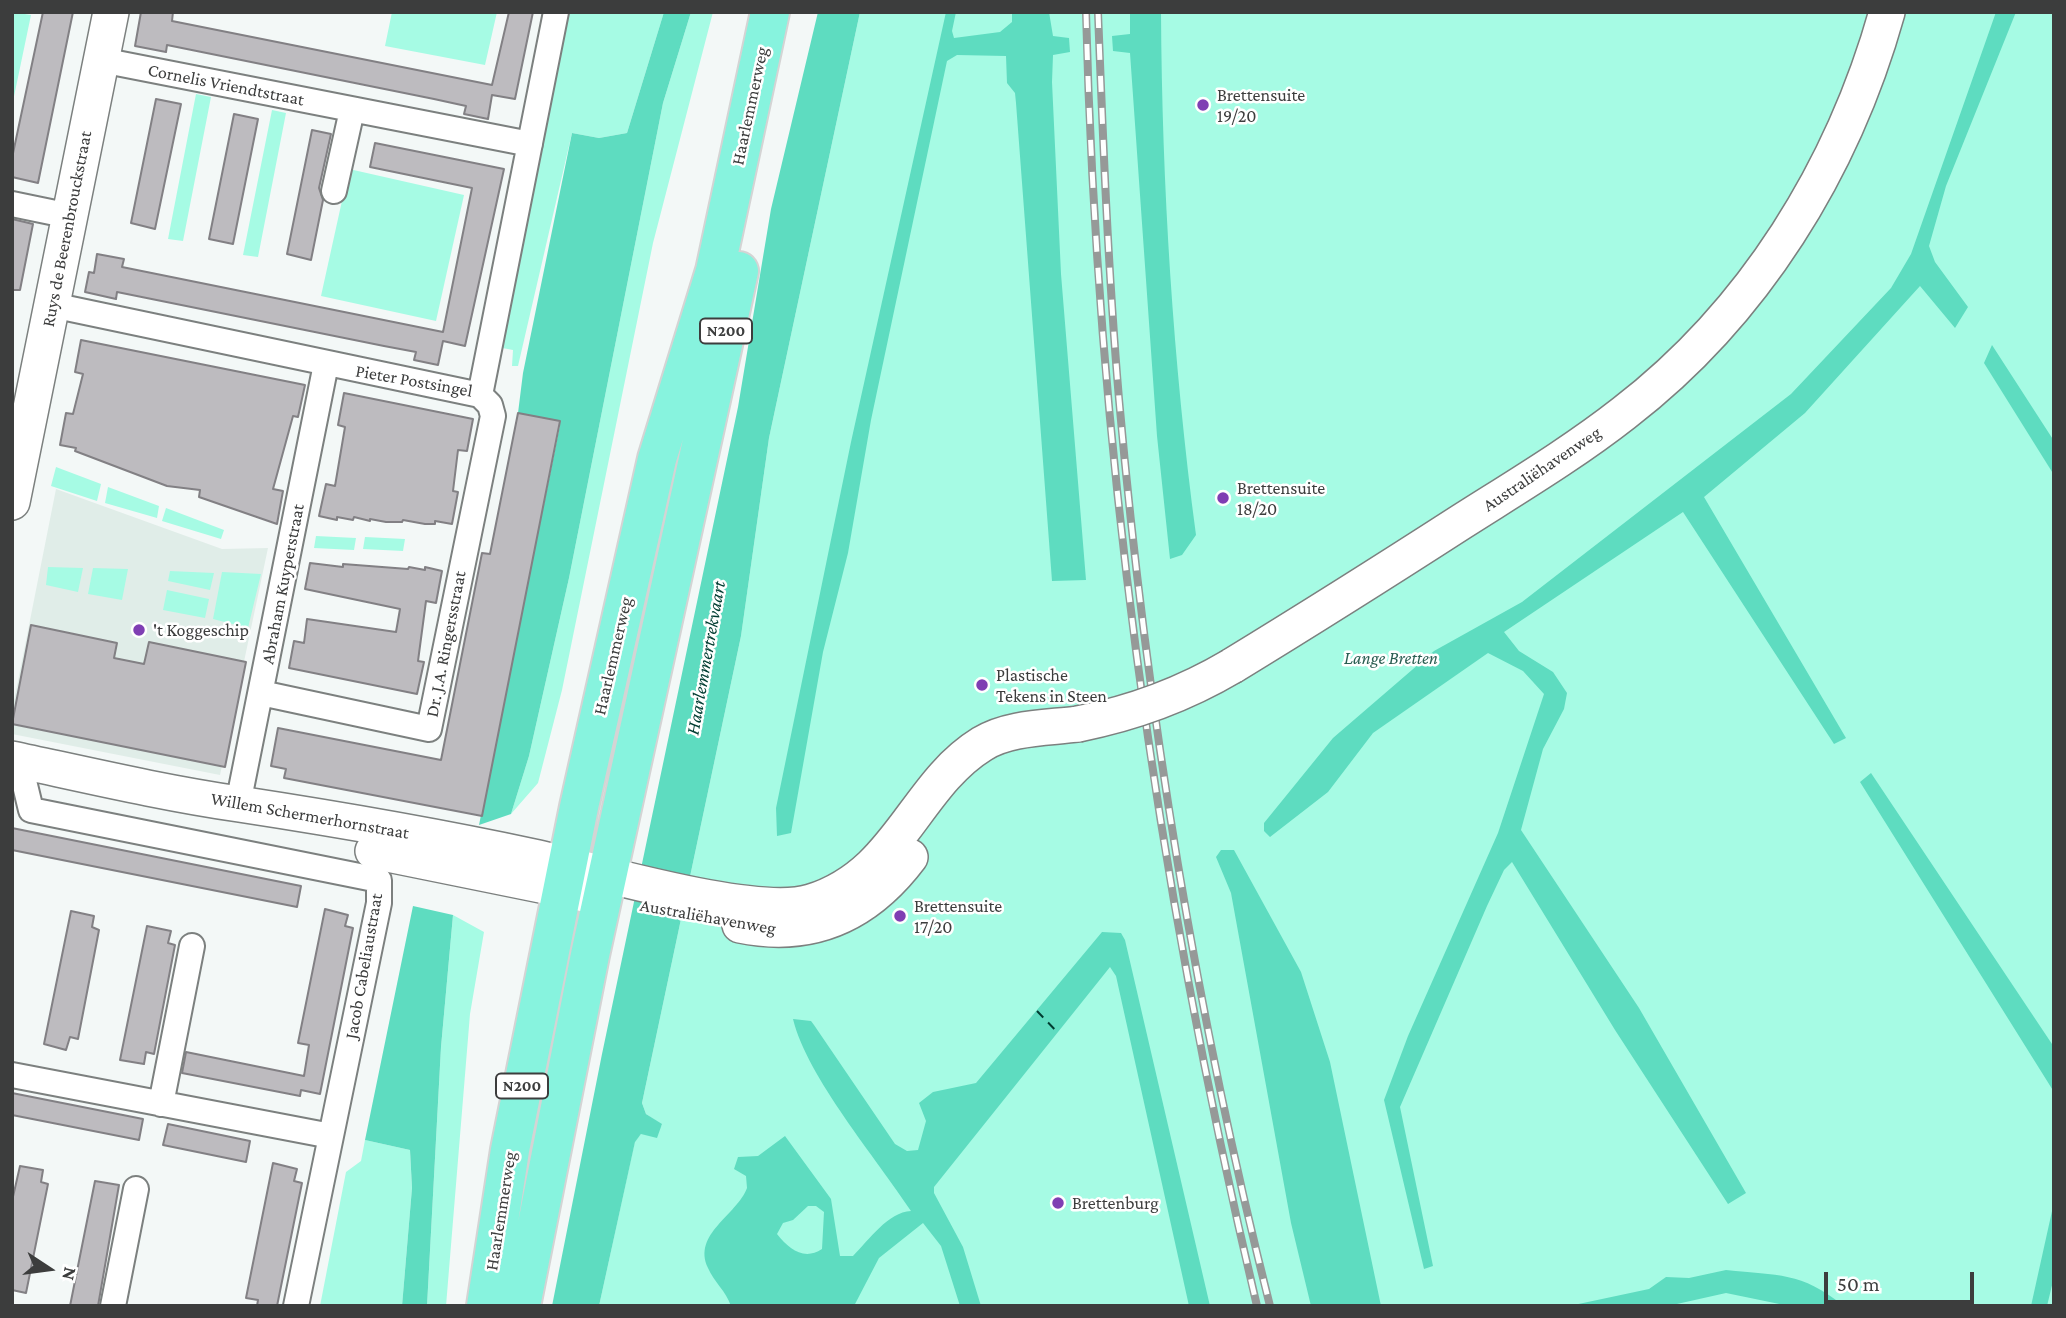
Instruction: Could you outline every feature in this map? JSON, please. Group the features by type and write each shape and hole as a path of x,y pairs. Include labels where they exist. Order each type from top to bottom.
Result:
{"main road":[{"name":"Haarlemmerweg","path":"486,1306 510,1150 564,877 657,459 715,271 770,12"},
{"name":"Haarlemmerweg","path":"521,1306 616,888 795,12"}],"street":[{"name":"Ruys de Beerenbrouckstraat","path":"12,502 111,12"},
{"name":"Pieter Postsingel","path":"52,305 480,395 556,12"},
{"name":"Australiëhavenweg","path":"616,888 706,907 755,904 786,906 811,902 845,887 891,848 936,789 968,754 997,737 1130,713 1166,701 1232,666 1564,456 1625,412 1707,337 1762,270 1815,191 1862,92 1887,12"},
{"name":"Cornelis Vriendtstraat","path":"101,60 530,144"},
{"path":"334,191 352,110"},
{"path":"12,204 69,216"},
{"name":"Abraham Kuyperstraat","path":"238,804 326,364"},
{"name":"Dr. J.A. Ringersstraat","path":"261,693 429,729 494,416 490,405 480,395"},
{"name":"Willem Schermerhornstraat","path":"19,770 616,888"},
{"name":"Willem Schermerhornstraat","path":"19,770 289,810 564,877"},
{"name":"Jacob Cabeliaustraat","path":"19,770 31,810 379,880 379,903 296,1306"},
{"path":"161,1104 192,946"},
{"path":"12,1075 331,1136"},
{"path":"113,1306 136,1189"}],"shaded area":[{"name":"'t Koggeschip","path":"56,489 222,549 268,548 220,775 12,734 12,711"}],"green space":[{"path":"12,12 31,15 12,106"},
{"path":"392,12 497,12 485,65 385,46"},
{"path":"565,12 664,12 627,133 599,138 572,133 518,366 512,366 513,350 497,347"},
{"path":"691,12 713,12 653,243 562,690 538,783 511,814 529,756 569,578 663,103"},
{"name":"Lange Bretten","path":"860,12 2054,12 2054,1306 599,1306 635,1141 641,1134 649,1134 662,1125 646,1114 642,1103 741,636 769,438"},
{"path":"196,94 211,97 183,241 168,239"},
{"path":"272,110 286,113 258,257 243,255"},
{"path":"349,169 464,195 436,321 321,296"},
{"path":"56,467 101,484 97,501 51,486"},
{"path":"108,487 159,506 157,518 105,503"},
{"path":"166,508 224,530 221,539 162,521"},
{"path":"316,536 356,538 354,550 314,548"},
{"path":"365,537 405,539 403,551 363,549"},
{"path":"48,567 83,568 78,592 46,585"},
{"path":"93,568 128,569 122,600 88,594"},
{"path":"170,571 214,573 210,590 168,581"},
{"path":"222,572 261,574 248,628 213,619"},
{"path":"167,590 209,599 205,618 163,610"},
{"path":"453,915 484,932 470,1014 446,1306 427,1306 441,1047"},
{"path":"365,1140 410,1150 412,1188 402,1306 320,1306 346,1172 361,1161"}],"water":[{"path":"664,12 691,12 663,103 569,578 529,756 511,814 479,825 560,425 518,413 523,373 572,133 599,138 627,133"},
{"name":"Haarlemmertrekvaart","path":"818,12 860,12 769,438 741,636 642,1103 646,1114 662,1124 657,1138 641,1134 635,1142 599,1306 552,1306 738,407 771,209"},
{"path":"946,12 956,12 952,31 954,38 1000,32 1012,22 1012,12 1049,12 1053,36 1069,38 1070,52 1053,55 1052,82 1061,274 1086,580 1052,581 1016,103 1015,93 1007,83 1006,56 957,55 947,61 871,420 848,553 823,652 791,833 777,836 776,808 851,442"},
{"path":"1130,12 1161,12 1170,274 1196,535 1182,555 1170,559 1157,436 1130,53 1113,51 1112,36 1130,34"},
{"path":"1996,12 2016,12 1946,186 1929,246 1935,262 1968,307 1955,328 1920,286 1805,413 1704,497 1846,738 1834,744 1683,512 1504,632 1519,651 1553,672 1567,693 1564,709 1543,749 1521,830 1639,1008 1746,1193 1728,1204 1615,1030 1512,862 1504,870 1487,906 1400,1107 1433,1266 1424,1269 1384,1100 1408,1036 1498,833 1544,694 1523,671 1488,653 1373,733 1328,792 1270,837 1264,831 1264,823 1333,738 1434,651 1522,602 1791,394 1891,288 1911,254"},
{"path":"1992,345 2054,441 2054,475 1984,363"},
{"path":"1871,773 2054,1047 2054,1092 1860,782"},
{"path":"1221,850 1234,850 1301,972 1330,1062 1381,1306 1311,1306 1291,1223 1231,893 1216,857"},
{"path":"413,906 453,915 441,1047 427,1306 402,1306 412,1188 410,1150 365,1140"},
{"path":"1102,932 1121,933 1125,940 1210,1306 1189,1306 1116,976 1110,967 934,1187 934,1193 963,1247 981,1306 960,1306 941,1246 923,1223 879,1258 854,1306 731,1306 708,1268 705,1256 711,1235 742,1198 747,1188 746,1176 734,1169 738,1157 758,1156 785,1136 831,1199 840,1256 853,1256 887,1221 911,1211 828,1092 801,1042 793,1019 811,1021 895,1144 907,1151 918,1150 926,1121 919,1103 933,1092 976,1083","holes":["808,1206 816,1206 824,1212 822,1249 809,1254 797,1252 777,1234 783,1223 793,1220"]},
{"path":"2054,1202 2054,1277 2047,1306 2031,1306"},
{"path":"1726,1270 1788,1277 1814,1286 1844,1306 1789,1306 1726,1293 1668,1306 1569,1306 1649,1289 1666,1277 1689,1278"}],"building":[{"path":"43,12 73,12 38,183 12,177 12,158"},
{"path":"141,12 173,12 172,21 492,85 509,12 533,12 515,99 492,95 488,119 464,114 466,106 434,99 167,45 166,52 135,46"},
{"path":"156,99 181,104 155,229 131,223"},
{"path":"234,114 258,119 233,244 209,239"},
{"path":"312,130 331,134 319,188 323,200 311,260 287,254"},
{"path":"375,143 504,169 465,346 443,341 438,365 414,360 416,352 117,292 116,299 85,292 89,272 94,273 97,254 124,259 122,267 443,332 472,188 370,167"},
{"path":"12,219 33,224 20,290 12,290"},
{"path":"81,340 305,385 298,417 293,416 273,489 283,491 277,524 199,497 200,490 167,486 75,451 76,448 60,445 66,413 73,414 83,374 75,372"},
{"path":"344,393 473,419 467,451 458,450 453,491 458,492 452,524 435,521 435,524 425,524 403,520 370,521 354,517 353,520 337,517 337,520 319,516 326,484 335,486 345,427 338,425"},
{"path":"518,413 560,421 482,816 284,778 286,769 271,766 278,728 441,760 482,553 490,554"},
{"path":"310,563 425,570 425,567 442,571 436,603 426,601 418,661 424,662 417,694 289,668 294,641 304,643 307,619 396,632 400,609 305,589"},
{"path":"31,625 117,643 114,658 144,664 149,642 246,662 225,767 12,724"},
{"path":"12,828 301,886 297,907 12,850"},
{"path":"325,909 348,915 345,926 353,928 320,1094 301,1090 300,1096 182,1073 186,1052 304,1076 309,1045 298,1043"},
{"path":"71,911 94,916 92,927 99,930 78,1039 70,1037 66,1050 44,1044"},
{"path":"147,926 171,931 168,943 175,945 154,1054 146,1052 144,1064 120,1060"},
{"path":"12,1093 143,1119 139,1140 12,1115"},
{"path":"168,1124 250,1141 246,1162 163,1145"},
{"path":"273,1163 297,1169 294,1181 302,1183 277,1306 257,1306 258,1300 246,1298"},
{"path":"20,1166 43,1170 41,1182 48,1184 26,1293 12,1290 12,1201"},
{"path":"95,1181 119,1185 98,1306 70,1306"}],"ferry route":[{"path":"1037,1011 1059,1034"}],"railway":[{"path":"1086,12 1092,176 1103,339 1118,501 1138,664 1161,825 1189,986 1257,1306"},
{"path":"1098,12 1115,351 1143,628 1176,856 1196,969 1243,1194 1270,1306"}],"place":[{"name":"Brettensuite 19/20","path":"1203,105"},
{"name":"Brettensuite 18/20","path":"1223,498"},
{"name":"'t Koggeschip","path":"139,630"},
{"name":"Plastische Tekens in Steen","path":"982,685"},
{"name":"Brettensuite 17/20","path":"900,916"},
{"name":"Brettenburg","path":"1058,1203"}]}
